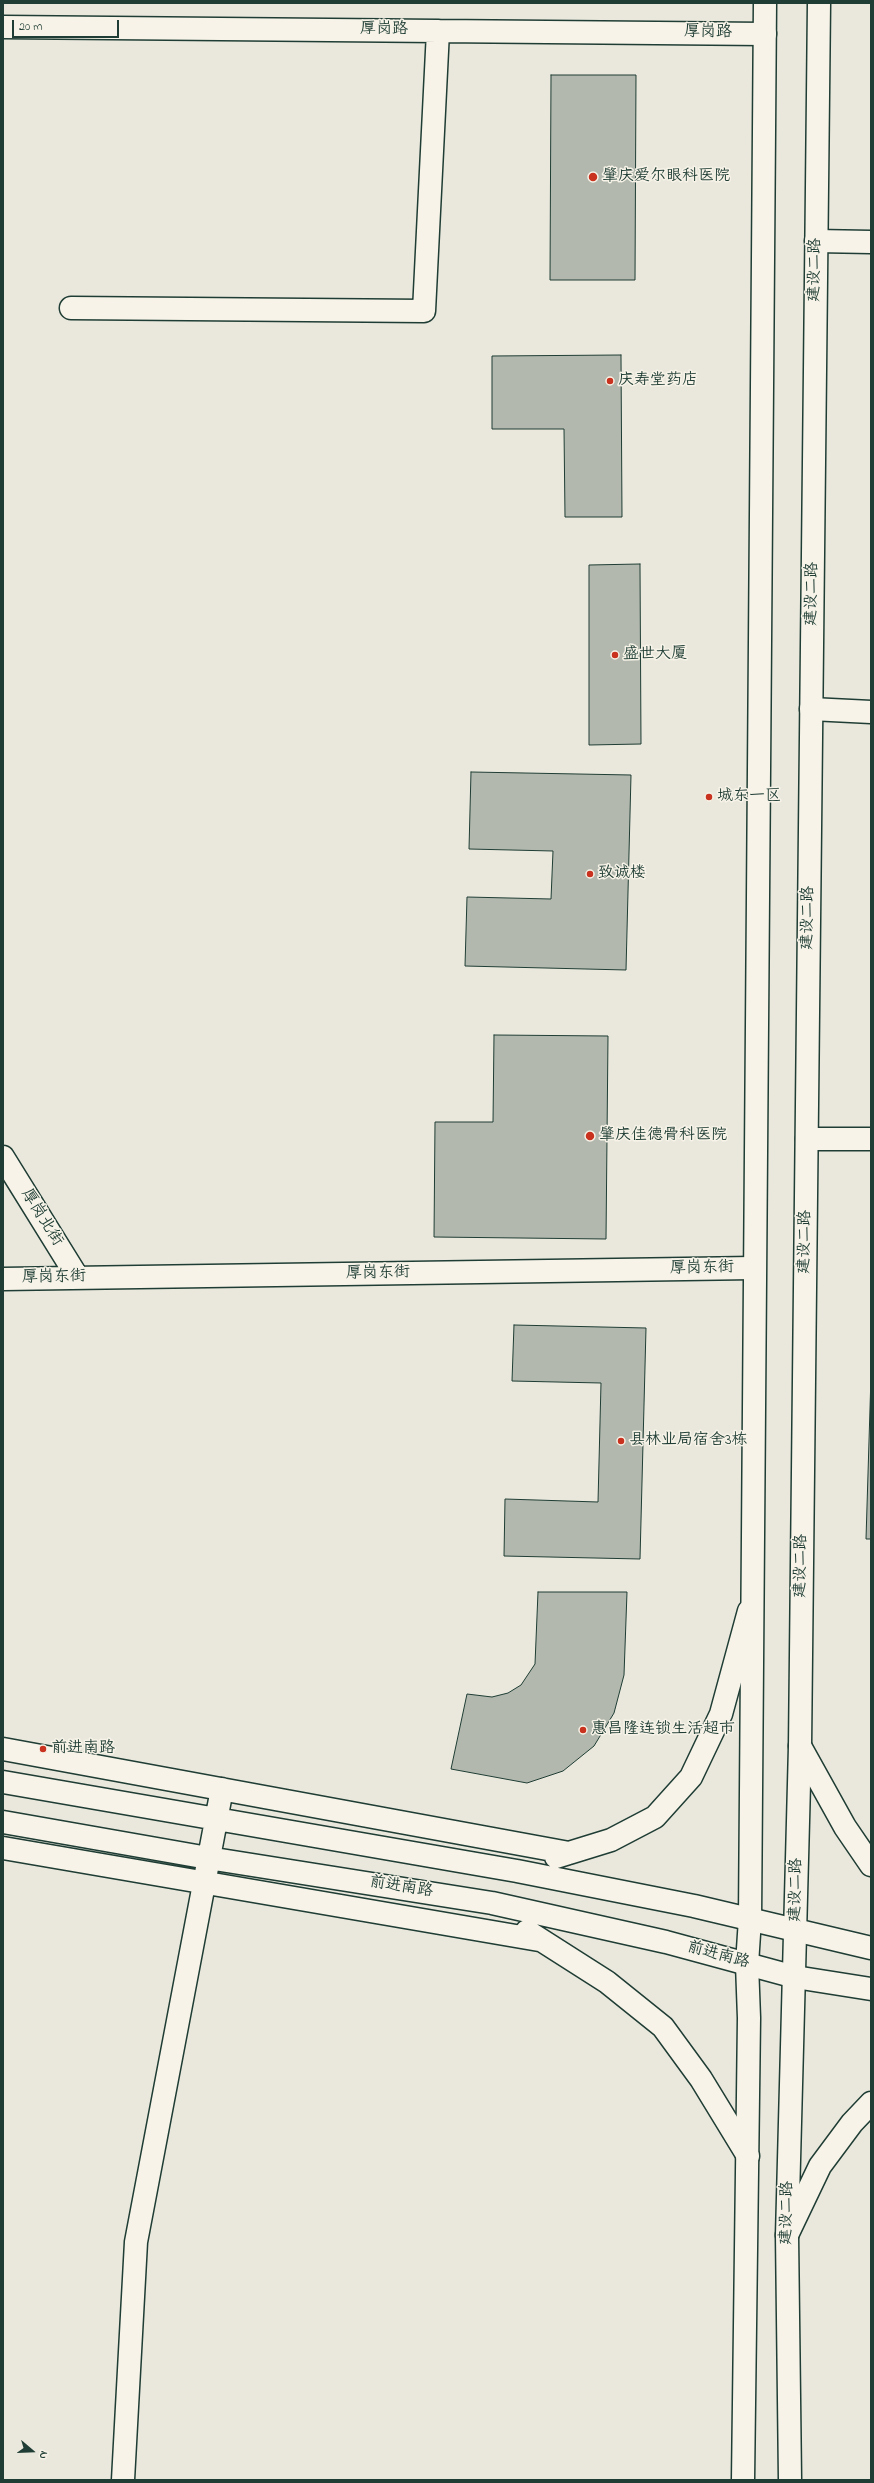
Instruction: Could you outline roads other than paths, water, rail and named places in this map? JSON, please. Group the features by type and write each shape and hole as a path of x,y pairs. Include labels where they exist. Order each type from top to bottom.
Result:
{"street":[{"path":"744,2480 749,2018 747,1964 750,1919 753,1268 765,3"},
{"name":"建设二路","path":"790,2480 787,2235 800,1746 819,3"},
{"name":"厚岗路","path":"3,27 764,34"},
{"path":"71,308 424,311 438,31"},
{"path":"816,241 871,242"},
{"path":"811,709 871,712"},
{"path":"807,1139 871,1139"},
{"name":"厚岗北街","path":"3,1157 78,1278"},
{"name":"厚岗东街","path":"3,1279 753,1268"},
{"path":"517,1871 611,1840 655,1817 691,1777 721,1714 751,1604"},
{"path":"800,1746 846,1827 871,1865"},
{"path":"3,1749 569,1853"},
{"path":"3,1782 517,1871 750,1919 871,1948"},
{"path":"123,2480 136,2242 222,1789"},
{"name":"前进南路","path":"3,1822 208,1858 492,1903 666,1942 795,1977 871,1989"},
{"path":"470,1834 517,1871"},
{"name":"前进南路","path":"3,1848 539,1940"},
{"path":"443,1924 492,1903 539,1940 607,1982 663,2027 701,2079 748,2156"},
{"path":"787,2235 820,2166 852,2123 871,2103"}],"place":[{"name":"肇庆爱尔眼科医院","path":"593,177"},
{"name":"庆寿堂药店","path":"610,381"},
{"name":"盛世大厦","path":"615,655"},
{"name":"城东一区","path":"709,797"},
{"name":"致诚楼","path":"590,874"},
{"name":"肇庆佳德骨科医院","path":"590,1136"},
{"name":"县林业局宿舍3栋","path":"621,1441"},
{"name":"惠昌隆连锁生活超市","path":"583,1730"},
{"name":"前进南路","path":"43,1749"}]}
